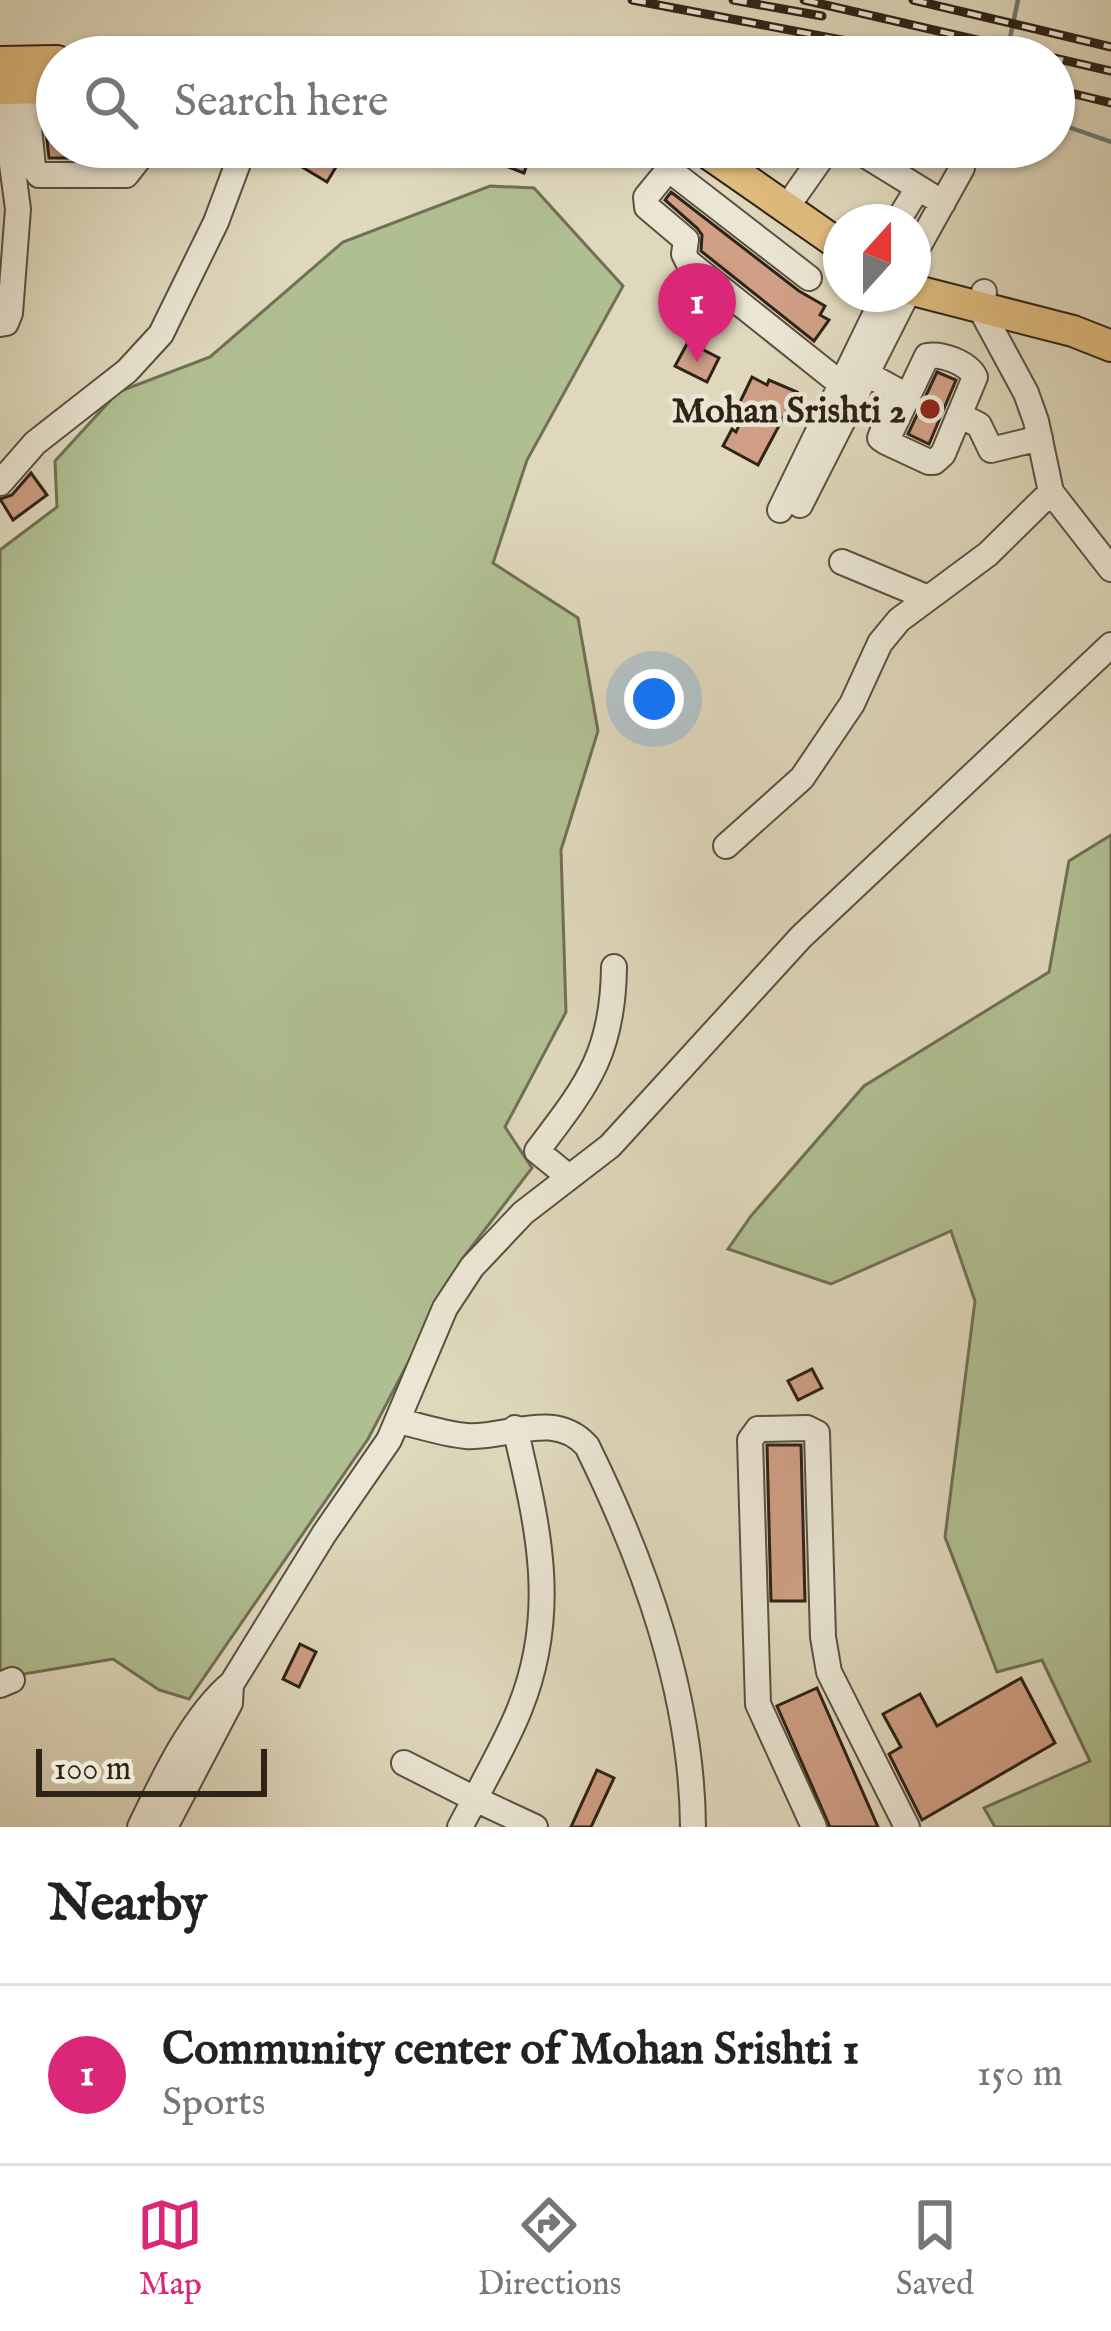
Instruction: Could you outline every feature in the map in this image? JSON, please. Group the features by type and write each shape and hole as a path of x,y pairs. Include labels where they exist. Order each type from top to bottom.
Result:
{"main road":[{"path":"8,82 36,70"},
{"path":"727,168 823,234"},
{"path":"761,168 823,211"},
{"path":"931,284 1111,346"},
{"path":"982,300 1111,326"}],"street":[{"path":"8,82 39,175 126,175 132,168"},
{"path":"0,324 6,323 10,313 7,244 17,208 6,162 8,82"},
{"path":"0,483 35,443 127,371 160,334 216,222 236,168"},
{"path":"796,194 815,168"},
{"path":"886,168 943,203"},
{"path":"931,233 962,168"},
{"path":"809,278 673,172 664,175 646,197 647,207 686,240 688,262 817,346 855,383 898,391 879,434 886,442 934,463 940,459 974,382 973,371 936,354 928,356 886,442"},
{"path":"908,204 918,188"},
{"path":"737,222 759,192"},
{"path":"982,300 1026,393 1051,492 1111,569"},
{"path":"855,383 879,312"},
{"path":"790,507 894,312"},
{"path":"959,415 979,425 991,449 1040,438"},
{"path":"726,846 802,778 852,704 880,643 926,597 988,554 1051,492"},
{"path":"842,562 926,597"},
{"path":"140,1827 215,1696 232,1683 399,1421 445,1308 472,1267 523,1213 610,1146 800,937 1111,645"},
{"path":"569,1177 537,1151 584,1089 602,1056 614,1006 614,967"},
{"path":"399,1421 469,1436 543,1427 577,1434 594,1460 640,1568 668,1654 691,1754 693,1827"},
{"path":"460,1827 520,1710 543,1621 544,1565 515,1428"},
{"path":"814,1827 758,1704 750,1440 758,1429 807,1428 817,1433 823,1636 829,1672 907,1827"},
{"path":"174,1824 230,1703 232,1683"},
{"path":"404,1763 535,1827"}],"green space":[{"path":"490,186 534,188 623,286 527,460 493,563 578,618 598,731 561,850 566,1012 505,1127 532,1168 463,1258 368,1439 189,1699 159,1690 113,1659 0,1678 0,550 57,507 55,461 118,392 210,357 343,242"},
{"path":"1111,835 1111,1827 995,1827 984,1808 1090,1761 1042,1660 997,1672 945,1537 975,1301 951,1231 831,1284 728,1249 864,1086 1049,972 1069,861"}],"building":[{"path":"304,168 335,168 327,182"},
{"path":"671,192 823,305 820,315 829,320 814,341 701,251 702,235 665,200"},
{"path":"688,342 719,358 707,382 675,366"},
{"path":"937,372 956,380 929,444 908,434"},
{"path":"752,377 797,392 758,465 723,446 747,408 739,404"},
{"path":"31,473 47,495 13,520 0,499 12,495"},
{"path":"812,1369 822,1388 798,1400 788,1381"},
{"path":"767,1445 801,1445 805,1601 771,1601"},
{"path":"300,1644 316,1652 299,1687 283,1679"},
{"path":"1021,1678 1055,1743 922,1820 889,1754 901,1747 883,1714 920,1694 937,1726"},
{"path":"817,1688 878,1827 830,1827 777,1706"},
{"path":"597,1770 614,1778 591,1827 571,1827"}],"waterway":[{"path":"1010,36 1018,0"},
{"path":"1075,129 1111,142"}],"railway":[{"path":"632,0 821,36"},
{"path":"733,0 822,16"},
{"path":"804,0 960,36"},
{"path":"913,0 1065,36"},
{"path":"1075,38 1111,47"},
{"path":"1075,63 1111,71"},
{"path":"1075,94 1111,103"}],"place":[{"name":"Community center of Mohan Srishti 1","path":"697,362"},
{"name":"Mohan Srishti 2","path":"930,409"}]}
